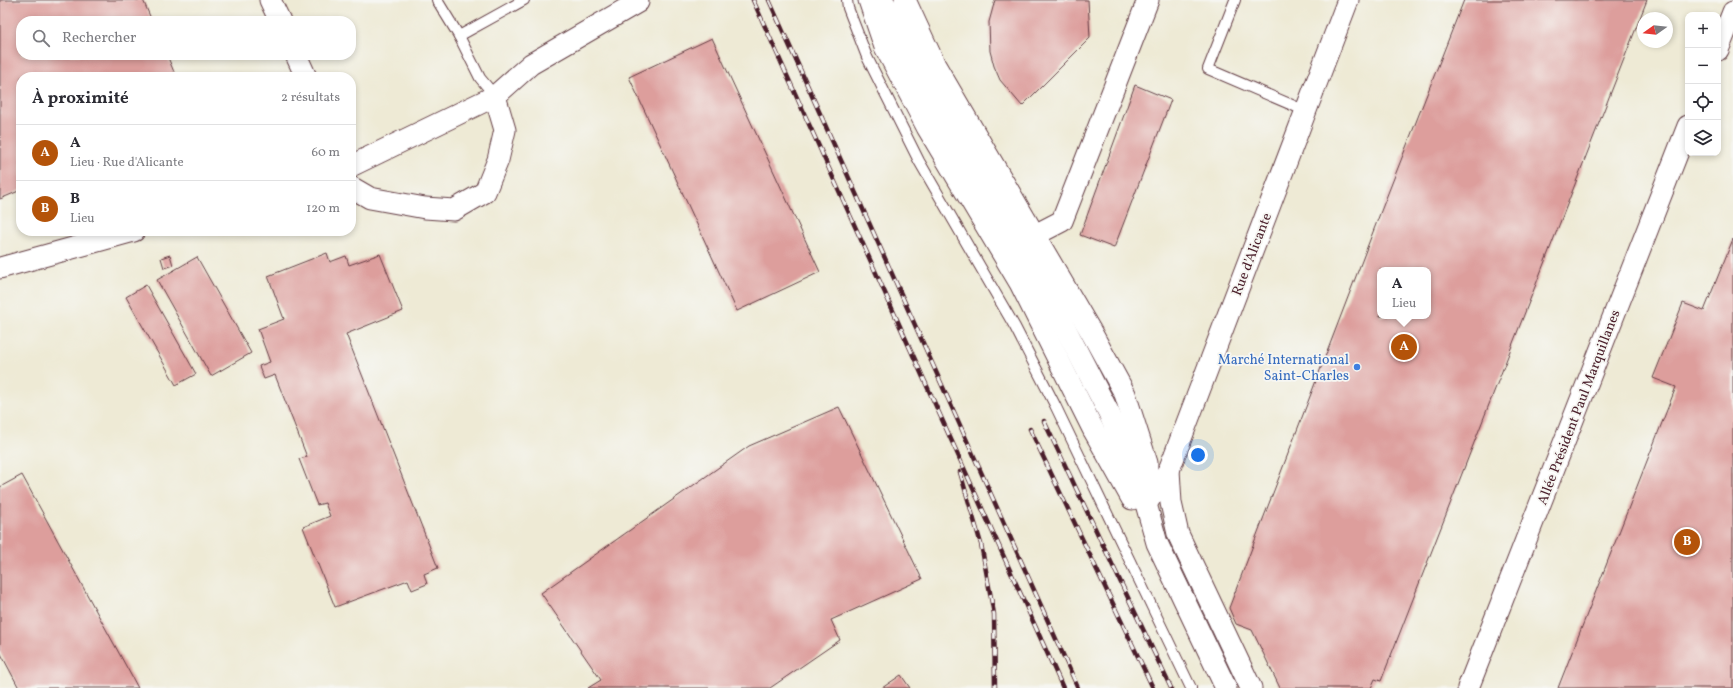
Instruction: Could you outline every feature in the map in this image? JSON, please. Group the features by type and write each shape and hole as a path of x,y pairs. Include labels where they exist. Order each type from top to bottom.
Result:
{"street":[{"path":"270,0 278,16"},
{"path":"869,0 888,54 927,127 1020,283 1094,431 1157,543 1226,688"},
{"path":"884,0 932,100 1041,281 1109,412 1146,504 1157,543"},
{"path":"905,0 936,65 1090,330 1125,394 1147,463 1146,504"},
{"path":"1035,235 1062,220 1148,0"},
{"name":"Rue d'Alicante","path":"1146,504 1169,470 1348,0"},
{"path":"356,164 495,96 531,64 638,2"},
{"path":"1719,48 1733,12"},
{"path":"298,60 304,72"},
{"path":"356,189 370,198 425,208 454,210 485,192 498,160 505,130 495,96"},
{"name":"Allée Président Paul Marquillanes","path":"1468,688 1685,134"},
{"path":"0,268 116,236"},
{"path":"1169,470 1171,503 1178,534 1251,688"}],"lane":[{"path":"437,0 459,36 480,78 495,96"},
{"path":"459,36 524,0"},
{"path":"847,0 848,8 867,57 915,154 1018,334 1055,405 1191,688"},
{"path":"1235,0 1208,69 1306,111"}],"building":[{"path":"0,0 143,0 150,16 16,16 16,60 169,60 174,72 16,72 16,192 0,199"},
{"path":"995,0 1088,0 1090,38 1022,106 1000,80 990,51 989,22"},
{"path":"1464,0 1647,0 1642,12 1637,12 1637,26 1381,681 1375,679 1371,688 1280,688 1252,630 1236,624 1229,608 1381,211"},
{"path":"712,38 820,272 737,311 629,77"},
{"path":"1135,85 1171,100 1114,248 1080,235"},
{"path":"1733,239 1733,688 1558,688 1676,387 1653,378 1683,303 1704,311"},
{"path":"327,253 330,262 346,256 349,265 380,254 403,311 346,334 438,568 424,574 427,584 412,590 408,580 335,607 303,527 330,516 325,503 317,505 299,459 307,457 275,375 264,379 259,366 270,362 258,329 284,319 268,276"},
{"path":"170,255 173,265 164,268 161,258"},
{"path":"197,257 251,353 211,376 157,280"},
{"path":"146,285 196,374 176,385 126,297"},
{"path":"839,407 922,579 831,620 840,640 770,688 588,688 601,680 541,593 749,446"},
{"path":"22,475 138,688 19,688 0,652 0,487"},
{"path":"901,675 910,688 882,688"}],"railway":[{"path":"753,0 1063,688"},
{"path":"769,0 1078,688"},
{"path":"1044,421 1171,688"},
{"path":"1030,429 1153,688"},
{"path":"960,472 981,544 994,614 995,688"}],"place":[{"name":"A","path":"1404,347"},
{"name":"Marché International Saint-Charles","path":"1357,367"},
{"name":"B","path":"1687,542"}]}
